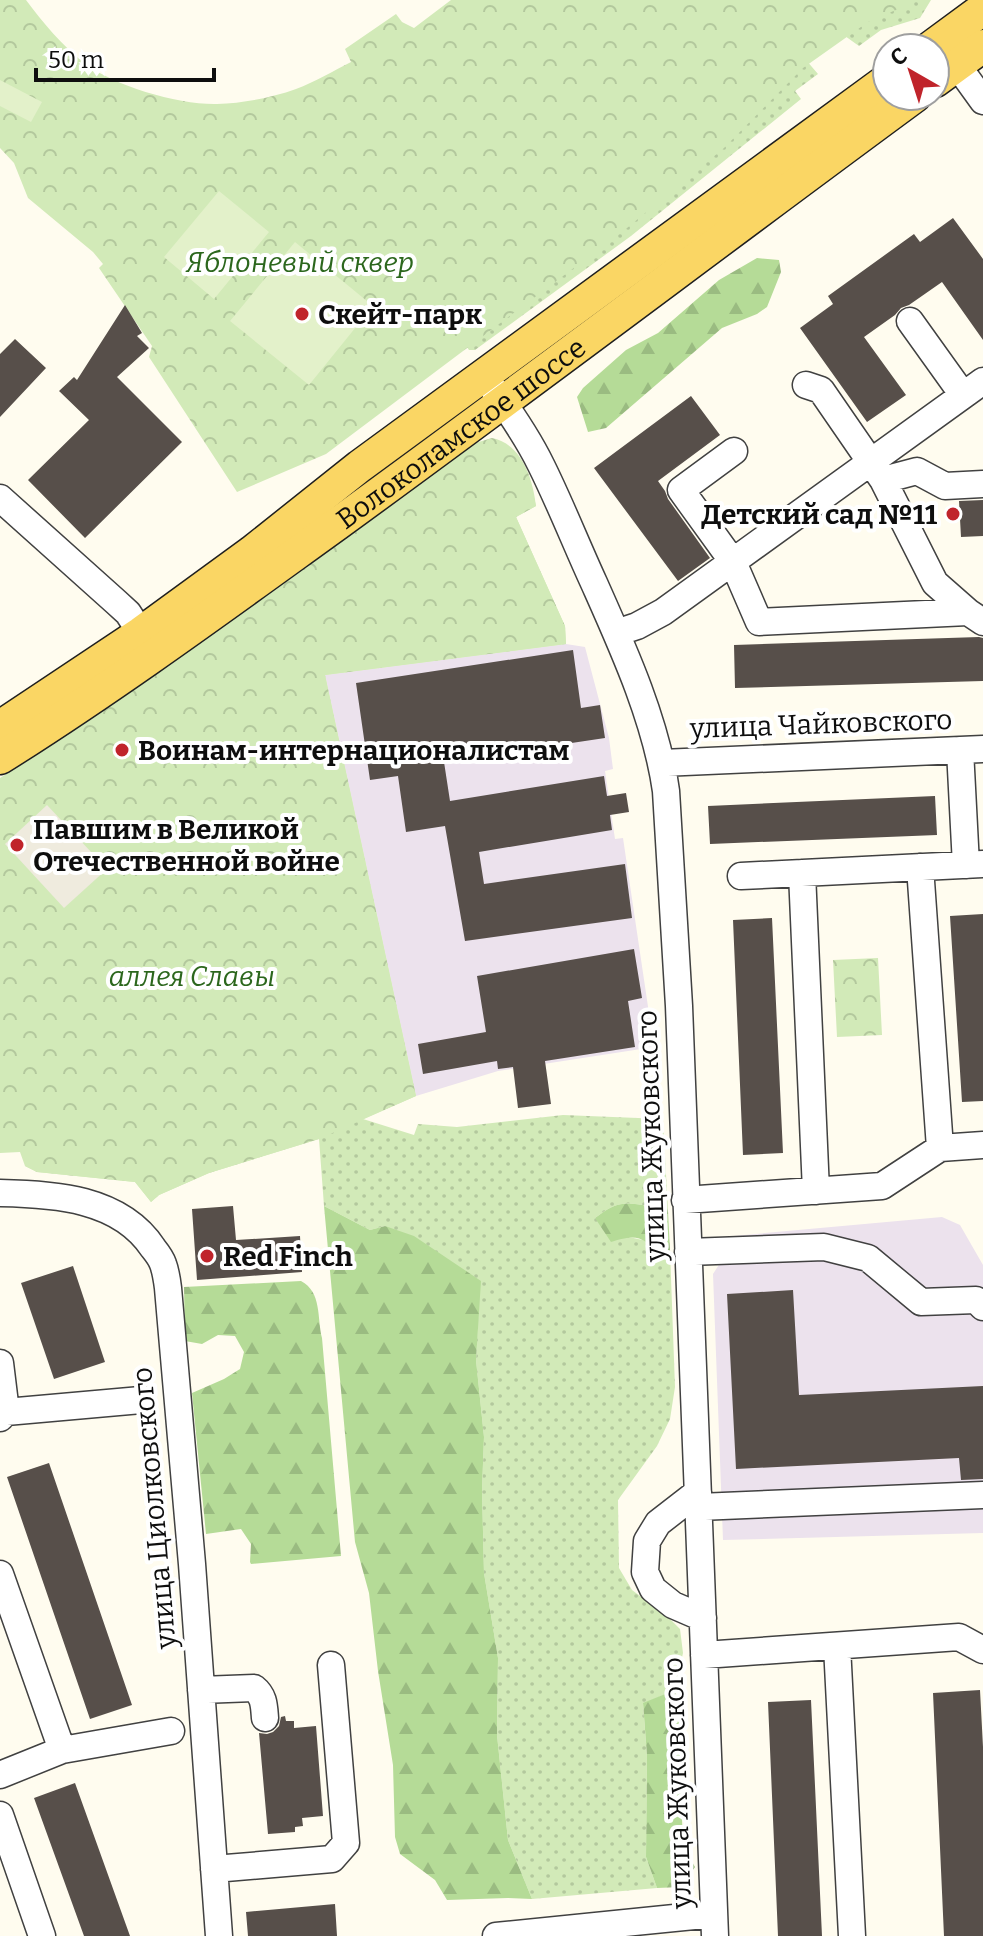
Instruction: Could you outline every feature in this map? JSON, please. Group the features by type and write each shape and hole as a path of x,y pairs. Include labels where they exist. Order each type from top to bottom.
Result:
{"main road":[{"path":"951,52 983,9"},
{"path":"951,60 983,46"},
{"name":"Волоколамское шоссе","path":"0,727 141,633 252,552 360,466 871,92"},
{"name":"Волоколамское шоссе","path":"0,758 70,714 503,403 894,112"}],"street":[{"path":"951,74 983,101"},
{"path":"616,633 663,612 733,562 878,471 973,388 910,321"},
{"name":"улица Жуковского","path":"483,375 541,463 616,633 657,740 662,763 679,1006 715,1925"},
{"path":"806,385 821,390 878,471 935,583 975,617"},
{"path":"734,451 681,490 733,562 759,622 975,617"},
{"path":"878,471 917,471 945,486 983,484"},
{"path":"0,498 128,613 141,633"},
{"path":"741,876 975,865 972,749"},
{"name":"улица Чайковского","path":"662,763 972,749"},
{"path":"920,867 940,1148"},
{"path":"802,873 816,1191"},
{"path":"685,1200 882,1186 940,1148 983,1145"},
{"name":"улица Циолковского","path":"0,1193 42,1194 89,1202 129,1222 148,1239 162,1261 168,1288 219,1936"},
{"path":"688,1252 824,1247 868,1258 921,1302 976,1300 983,1307"},
{"path":"0,1363 3,1415 141,1400"},
{"path":"703,1618 673,1605 653,1589 645,1572 647,1541 658,1523 698,1499 983,1495"},
{"path":"0,1574 62,1750"},
{"path":"704,1655 959,1637 983,1650"},
{"path":"837,1646 852,1936"},
{"path":"214,1869 332,1859 346,1843 331,1665"},
{"path":"201,1690 254,1688 264,1700 265,1718"},
{"path":"2,1772 62,1750 171,1731"},
{"path":"0,1815 42,1936"},
{"path":"496,1936 715,1925"}],"shaded area":[{"path":"566,644 585,647 609,738 613,769 605,771 615,839 623,838 654,1047 498,1071 416,1096 325,675"},
{"path":"47,805 107,869 64,908 5,844"},
{"path":"942,1217 960,1225 983,1265 983,1533 723,1540 713,1274 722,1260 722,1237"}],"green space":[{"name":"Яблоневый сквер","path":"0,0 26,0 76,56 112,79 166,98 217,104 267,97 310,83 351,62 345,49 396,14 402,22 414,28 451,0 919,0 868,22 803,68 724,148 627,228 326,454 237,492 149,357 152,346 99,268 103,264 93,252 28,198 14,163 0,148"},
{"path":"911,0 931,0 920,18 871,32 871,37 859,46 845,36 868,20"},
{"path":"806,60 818,74 795,91 801,99 631,236 475,350 469,350 460,337"},
{"path":"0,80 42,102 31,122 0,106"},
{"path":"219,191 269,232 214,299 164,257"},
{"name":"Скейт-парк","path":"295,242 373,306 309,385 230,321"},
{"path":"757,258 779,260 781,272 767,307 722,328 606,428 588,432 577,397 583,388 626,350 658,333 719,280"},
{"name":"аллея Славы","path":"492,438 511,447 529,474 536,506 516,517 565,626 566,644 325,675 416,1096 319,1139 209,1173 159,1195 151,1202 135,1182 37,1172 25,1166 20,1152 0,1153 0,778 180,657 472,444"},
{"path":"528,472 536,506 516,517 565,626 566,644 325,675 416,1096 363,1119 414,1135 418,1124 457,1127 563,1115 663,1119 668,1211 662,1193 648,1206 620,1204 595,1218 629,1237 647,1241 661,1255 670,1250 675,1387 670,1419 657,1446 618,1500 619,1568 632,1590 680,1629 683,1653 675,1690 643,1704 647,1756 646,1857 657,1888 532,1899 508,1840 497,1735 498,1658 484,1573 484,1437 476,1360 480,1281 385,1226 370,1230 324,1206 319,1139 209,1173 159,1195 151,1202 135,1182 37,1172 25,1166 320,660"},
{"path":"878,958 882,1035 837,1037 833,960"},
{"path":"662,1193 668,1211 670,1250 661,1256 639,1238 611,1242 595,1218 620,1204 648,1206"},
{"path":"324,1206 370,1230 385,1226 414,1236 481,1281 476,1360 484,1437 484,1573 498,1658 497,1735 508,1840 532,1899 447,1900 435,1880 400,1854 395,1837 393,1765 369,1593 355,1542"},
{"path":"301,1281 316,1299 319,1314 341,1556 251,1564 251,1544 241,1529 206,1534 192,1393 240,1369 244,1352 235,1336 218,1335 202,1344 185,1341 184,1287"},
{"path":"675,1690 682,1715 681,1744 689,1767 682,1819 683,1845 695,1867 681,1887 657,1888 646,1857 647,1756 643,1703"}],"building":[{"path":"953,218 983,259 983,340 942,282 901,308 864,337 906,395 867,422 800,328 833,304 828,296 914,234 920,242"},
{"path":"125,305 142,333 137,336 149,348 117,377 182,442 85,538 28,480 89,420 59,391 74,377 77,380"},
{"path":"15,339 46,368 0,417 0,354"},
{"path":"691,396 720,435 658,481 710,558 678,581 594,468"},
{"path":"983,500 983,536 961,537 959,501"},
{"path":"983,638 983,681 735,688 734,645"},
{"path":"573,650 581,708 600,705 605,738 444,762 450,801 604,776 607,796 626,793 629,812 610,815 612,830 479,852 484,884 625,864 632,918 465,941 445,826 406,832 398,776 370,780 356,683"},
{"path":"935,796 937,835 710,844 708,806"},
{"path":"983,914 983,1101 962,1102 950,916"},
{"path":"772,918 783,1153 743,1155 733,920"},
{"path":"634,949 642,998 628,1001 635,1047 545,1061 551,1104 518,1108 513,1067 498,1069 497,1061 423,1074 418,1044 486,1032 477,976"},
{"path":"233,1206 236,1240 300,1236 302,1272 197,1280 192,1209"},
{"path":"73,1266 105,1362 54,1379 21,1283"},
{"path":"793,1290 799,1395 983,1386 983,1479 961,1480 959,1458 736,1469 727,1294"},
{"path":"49,1463 132,1705 90,1719 7,1477"},
{"path":"980,1690 983,1936 944,1936 933,1693"},
{"path":"811,1700 822,1936 778,1936 768,1702"},
{"path":"285,1716 286,1721 294,1721 294,1728 316,1726 323,1816 302,1818 303,1826 295,1827 295,1832 268,1834 259,1733 273,1732 279,1726 281,1717"},
{"path":"75,1783 130,1936 84,1936 34,1798"},
{"path":"335,1904 337,1936 248,1936 246,1912"}],"place":[{"name":"Скейт-парк","path":"302,314"},
{"name":"Детский сад №11","path":"953,514"},
{"name":"Воинам-интернационалистам","path":"122,750"},
{"name":"Павшим в Великой Отечественной войне","path":"17,845"},
{"name":"Red Finch","path":"207,1256"}]}
